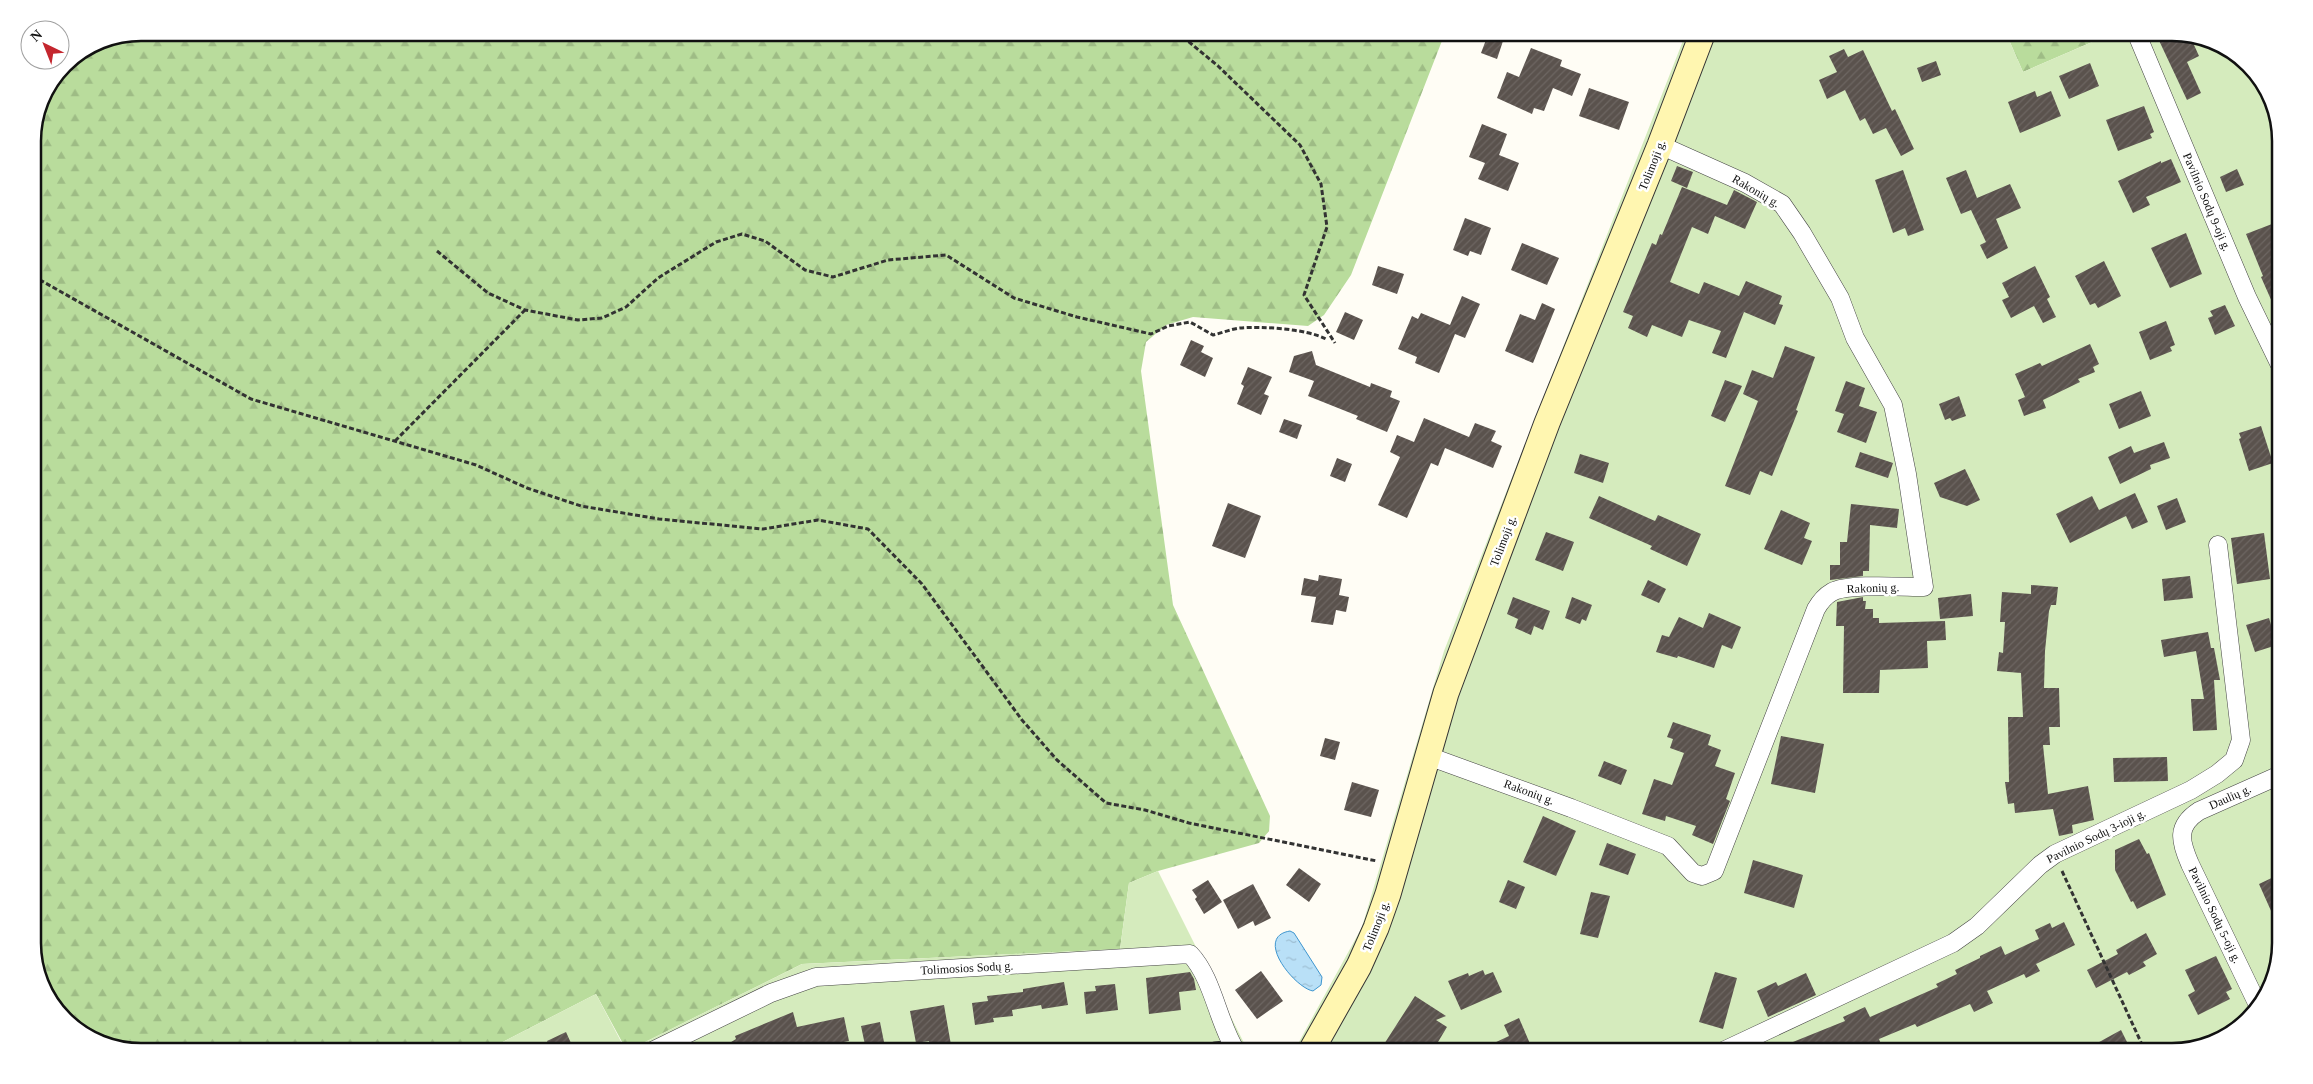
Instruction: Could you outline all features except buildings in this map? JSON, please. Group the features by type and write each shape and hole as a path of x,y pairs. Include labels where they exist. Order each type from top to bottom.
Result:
{"street":[{"name":"Tolimoji g.","path":"1316,1043 1366,951 1376,928 1397,865 1446,693 1544,432 1660,145 1700,41"},
{"name":"Pavilnio Sodų 9-oji g.","path":"2140,41 2247,297 2272,349"},
{"name":"Rakonių g.","path":"1428,756 1571,808 1668,846 1693,873 1702,876 1714,871 1816,608 1832,592 1846,588 1924,587 1907,474 1893,404 1854,338 1840,298 1802,233 1782,204 1745,183 1660,145"},
{"name":"Pavilnio Sodų 3-ioji g.","path":"1741,1043 1952,943 1977,926 2040,865 2055,854 2191,790 2217,774 2234,760 2241,740 2218,545"},
{"name":"Daulių g.","path":"2184,825 2199,811 2272,779"},
{"name":"Pavilnio Sodų 5-oji g.","path":"2184,825 2181,841 2184,851 2255,998"},
{"name":"Tolimosios Sodų g.","path":"670,1043 764,996 816,977 1190,954 1203,976 1231,1043"}],"path":[{"path":"1188,41 1218,66 1300,145 1321,184 1327,227 1304,294 1335,343"},
{"path":"437,250 488,293 525,310 578,320 602,318 626,307 658,278 716,242 742,234 765,241 805,270 833,276 888,260 946,255 1014,298 1077,317 1151,334 1168,326 1190,322 1213,335 1239,328 1269,328 1316,334 1326,340"},
{"path":"41,281 251,399 341,427 476,465 527,488 581,506 659,519 763,529 818,520 868,529 922,584 1034,733 1057,760 1106,803 1145,810 1189,823 1397,865"},
{"path":"395,441 525,310"},
{"path":"2055,854 2140,1043"}],"green space":[{"path":"141,41 1442,41 1351,275 1324,315 1308,326 1193,317 1166,325 1146,342 1141,371 1173,605 1270,816 1269,831 1259,843 1158,871 1129,883 1120,949 802,964 643,1043 623,1043 596,994 501,1043 135,1043 109,1037 91,1029 80,1022 62,1004 55,993 45,969 41,949 41,135 49,103 62,80 80,62 103,49 122,43"},
{"path":"1683,41 2009,41 2023,72 2095,41 2185,42 2210,49 2222,55 2238,66 2255,86 2266,109 2272,135 2272,949 2266,975 2258,993 2247,1009 2227,1026 2198,1039 2172,1043 1298,1043 1362,927 1444,651"},
{"path":"2009,41 2095,41 2023,72"},
{"path":"1158,871 1244,1043 643,1043 802,964 1120,949 1129,883"},
{"path":"596,994 622,1043 501,1043"}],"water":[{"path":"1290,931 1294,933 1322,977 1321,985 1313,991 1305,988 1288,972 1276,952 1275,942 1280,935"}]}
